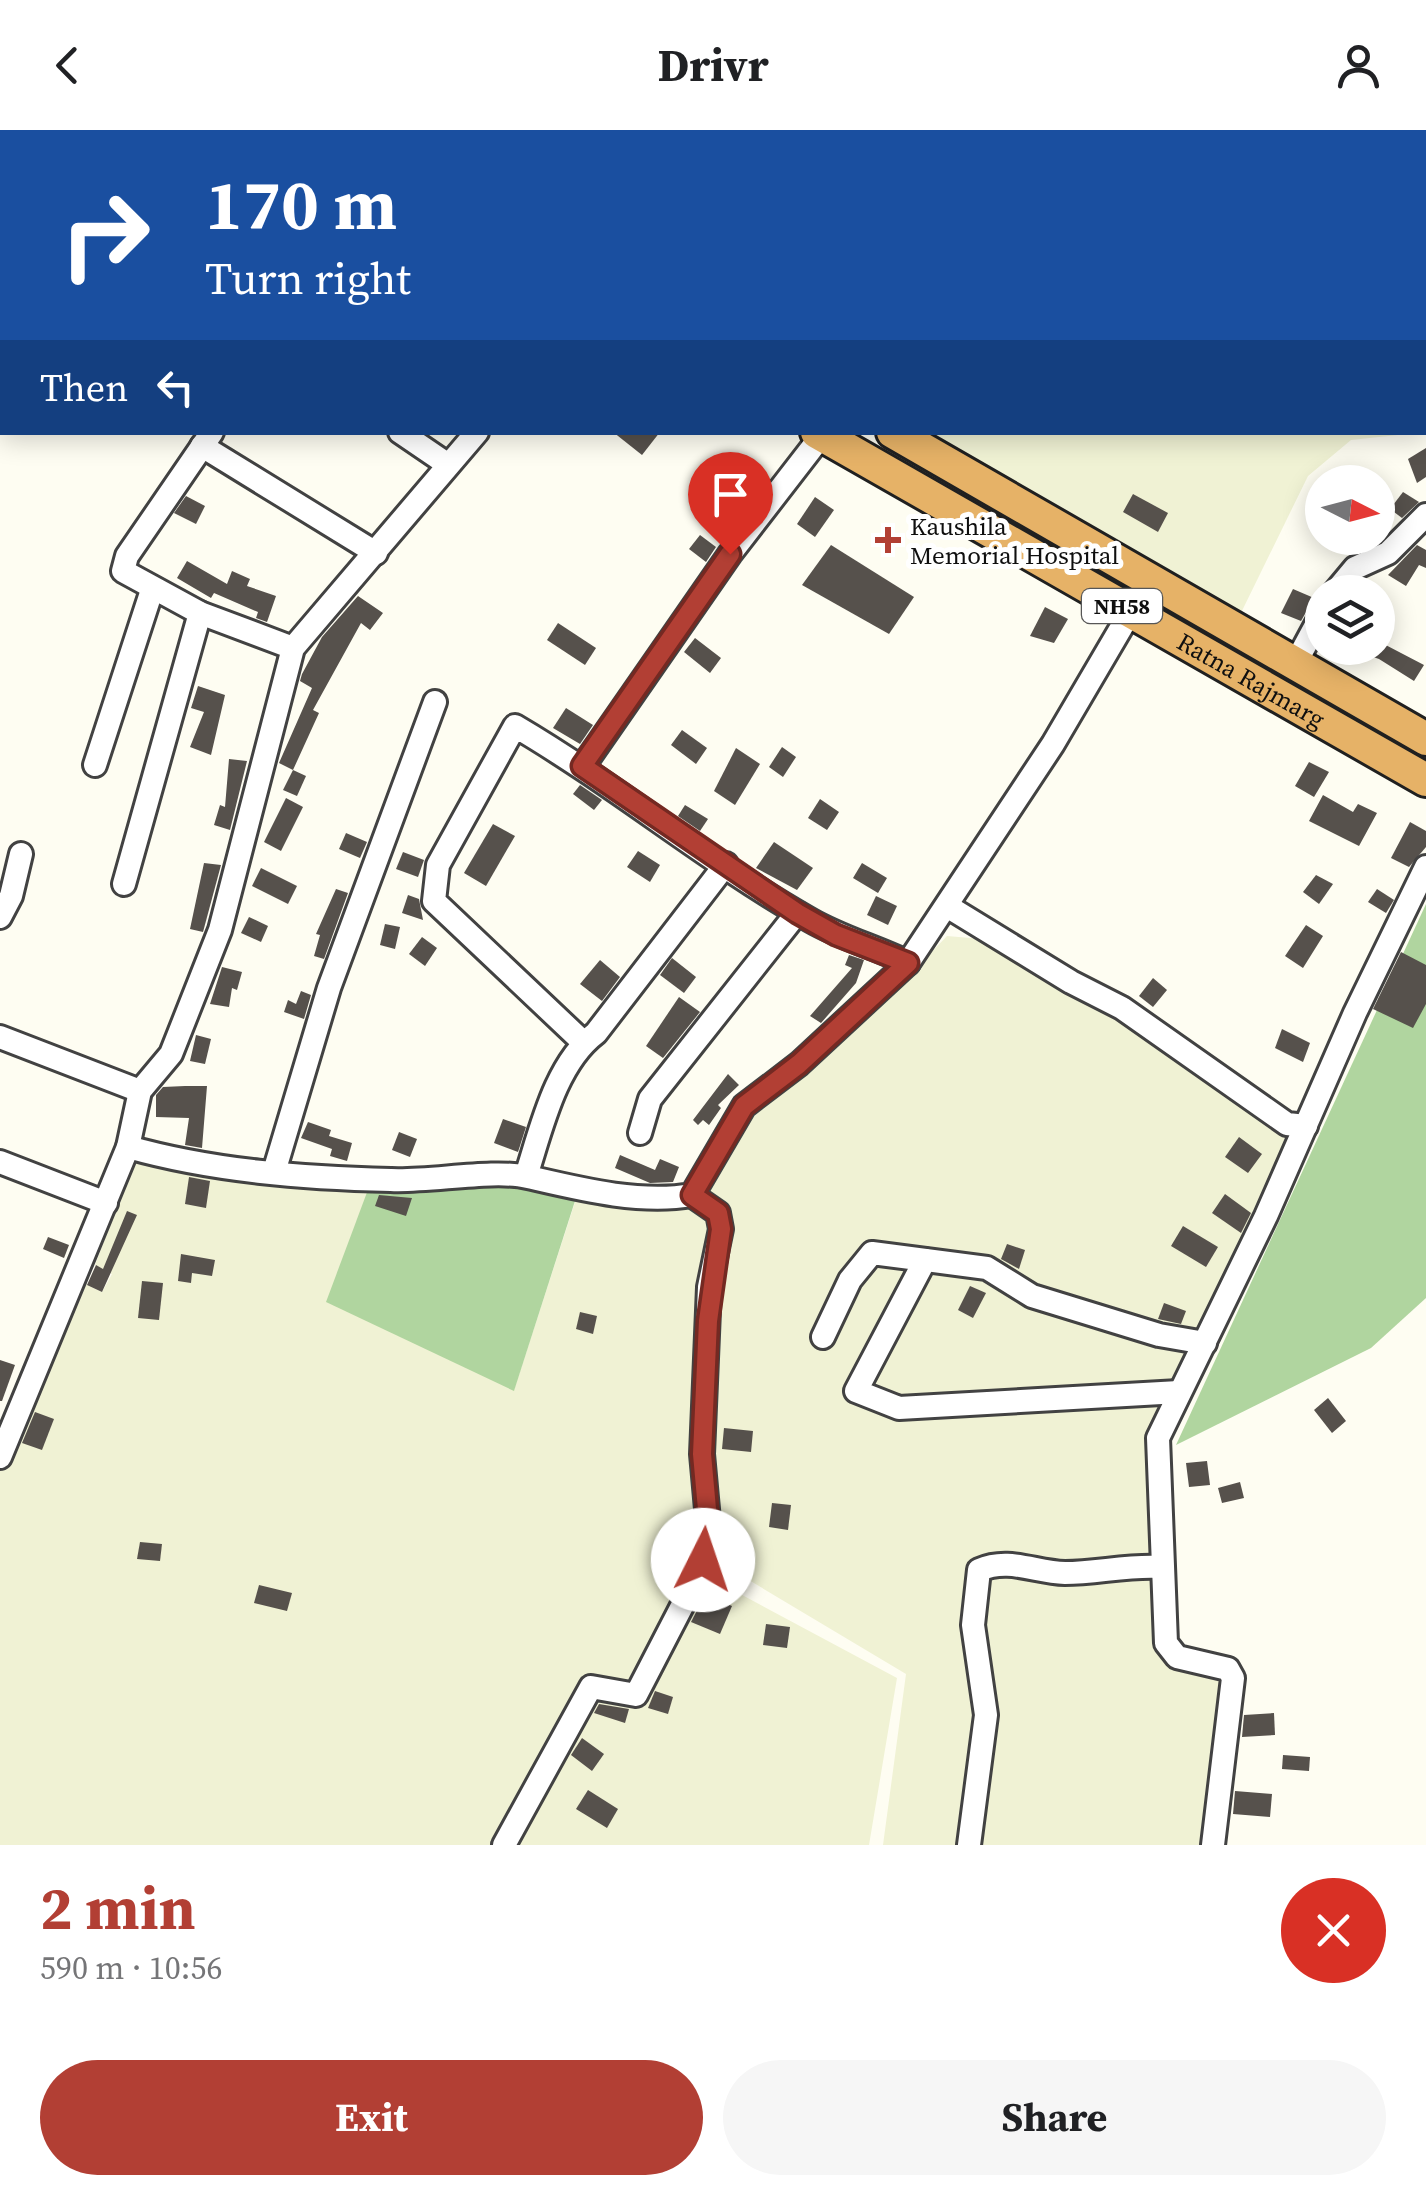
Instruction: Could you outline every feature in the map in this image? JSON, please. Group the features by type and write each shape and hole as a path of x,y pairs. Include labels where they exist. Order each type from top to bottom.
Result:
{"highway":[{"name":"Ratna Rajmarg","path":"822,435 1426,780"},
{"name":"Ratna Rajmarg","path":"898,435 1426,739"}],"street":[{"path":"404,435 448,464"},
{"path":"0,1457 128,1146 140,1091 171,1054 220,930 292,648 474,435"},
{"path":"582,766 730,554 819,435"},
{"path":"292,648 200,614 123,572 127,556 207,439 376,554"},
{"path":"1349,575 1355,568 1388,553 1426,515"},
{"path":"96,765 152,590"},
{"path":"692,1195 744,1106 799,1064 908,963 1053,744 1130,612"},
{"path":"124,884 200,614"},
{"path":"1294,666 1305,646"},
{"path":"274,1172 329,988 435,702"},
{"path":"584,1042 434,901 438,865 515,726 582,766 797,913 836,935 908,963"},
{"path":"0,916 11,896 20,854"},
{"path":"526,1176 550,1103 584,1042 596,1033 726,864"},
{"path":"1214,1845 1233,1678 1228,1669 1177,1657 1166,1644 1160,1567 1158,1438 1426,867"},
{"path":"947,906 1070,982 1122,1008 1288,1124 1306,1126"},
{"path":"640,1133 650,1099 797,913"},
{"path":"0,1037 140,1091"},
{"path":"128,1146 187,1164 274,1172 393,1180 526,1176 644,1200 692,1195 718,1213 721,1229 709,1287 702,1454 709,1531 703,1560 636,1695 591,1687 504,1845"},
{"path":"0,1162 106,1203"},
{"path":"823,1337 850,1280 872,1253 988,1268 1032,1296 1159,1334 1204,1343"},
{"path":"924,1260 856,1391 899,1408 1179,1392"},
{"path":"0,1395 23,1404"},
{"path":"970,1845 986,1714 972,1625 979,1570 994,1564 1059,1573 1130,1565 1160,1567"}],"green space":[{"path":"916,435 1398,435 1351,440 1321,465 1305,465 1305,482 1238,619"},
{"path":"1426,904 1426,1298 1371,1348 1176,1445"},
{"path":"947,936 994,940 1149,1034 1296,1139 1168,1400 1155,1562 1085,1569 994,1560 965,1620 974,1694 960,1845 883,1845 906,1674 712,1558 709,1457 721,1202 706,1191 740,1129 897,988"},
{"path":"137,1153 369,1187 514,1390 579,1190 694,1207 709,1213 713,1229 696,1315 699,1550 635,1688 587,1681 498,1845 0,1845 0,1467 42,1386 86,1284 102,1292 112,1274 95,1265"},
{"path":"538,1181 575,1201 514,1391 326,1302 369,1187"},
{"path":"1155,1570 1166,1655 1221,1675 1229,1688 1208,1845 973,1845 984,1574"},
{"path":"703,1574 897,1678 869,1845 510,1845 595,1692 638,1701"}],"building":[{"path":"617,435 658,435 642,455"},
{"path":"1426,448 1426,477 1417,483 1408,459"},
{"path":"1403,492 1419,502 1402,518 1395,513 1395,502"},
{"path":"1133,494 1168,513 1158,532 1123,512"},
{"path":"186,496 205,506 196,524 174,513"},
{"path":"815,497 834,510 815,537 797,524"},
{"path":"700,535 716,547 706,562 689,549"},
{"path":"831,545 914,597 889,634 802,585"},
{"path":"1417,545 1426,550 1426,568 1419,565 1406,586 1395,579 1395,575 1388,575"},
{"path":"187,561 227,584 232,571 250,579 247,586 276,596 267,622 256,618 258,612 214,593 211,598 177,578"},
{"path":"1293,589 1305,594 1301,621 1281,613"},
{"path":"358,596 383,613 370,630 361,623 313,710 319,713 293,770 279,763 312,688 300,681 302,674 322,637"},
{"path":"1045,607 1068,619 1054,643 1030,636"},
{"path":"558,623 596,648 585,665 547,640"},
{"path":"695,638 721,658 710,673 684,652"},
{"path":"1395,650 1424,665 1414,681 1389,665 1395,665"},
{"path":"198,686 225,695 211,755 190,747 204,712 191,708"},
{"path":"566,708 593,725 580,744 553,728"},
{"path":"682,730 707,748 696,764 671,745"},
{"path":"782,747 796,757 783,777 769,767"},
{"path":"736,748 760,764 735,805 714,791"},
{"path":"229,759 247,761 230,830 214,825 220,805 225,807"},
{"path":"1309,762 1329,772 1314,797 1295,786"},
{"path":"293,770 306,776 297,796 283,790"},
{"path":"580,785 602,800 594,810 573,794"},
{"path":"1323,795 1353,812 1358,804 1377,813 1359,846 1309,821"},
{"path":"286,798 303,807 281,851 264,842"},
{"path":"820,799 839,812 827,830 808,818"},
{"path":"685,805 708,819 700,831 678,816"},
{"path":"1410,822 1426,831 1426,847 1409,867 1391,858"},
{"path":"493,824 515,836 486,886 464,873"},
{"path":"346,833 367,842 360,858 339,849"},
{"path":"774,842 813,868 797,890 756,868"},
{"path":"638,851 660,865 650,882 627,867"},
{"path":"403,852 424,860 418,877 396,869"},
{"path":"204,863 221,865 203,932 190,929"},
{"path":"862,863 887,878 878,893 853,878"},
{"path":"261,868 297,886 288,904 252,886"},
{"path":"1316,875 1333,884 1319,904 1303,892"},
{"path":"336,889 348,893 324,959 314,956 320,935 316,934"},
{"path":"1377,889 1394,900 1386,913 1368,902"},
{"path":"408,895 419,899 423,920 402,913"},
{"path":"876,896 897,906 888,925 867,915"},
{"path":"249,917 268,926 261,942 241,933"},
{"path":"385,924 400,927 395,949 380,945"},
{"path":"1306,925 1323,936 1303,968 1285,956"},
{"path":"422,937 437,948 425,966 409,954"},
{"path":"1401,952 1426,965 1426,1004 1413,1028 1373,1009"},
{"path":"849,955 864,960 856,983 821,1023 810,1016 852,968 845,965"},
{"path":"672,958 696,977 684,993 660,975"},
{"path":"600,960 620,977 602,1001 580,984"},
{"path":"222,967 242,972 237,990 232,988 229,1007 210,1004"},
{"path":"1153,978 1167,990 1153,1007 1139,996"},
{"path":"301,991 311,995 304,1019 284,1012 288,1000 296,1004"},
{"path":"679,997 700,1012 663,1058 646,1046"},
{"path":"1282,1029 1310,1043 1303,1062 1275,1048"},
{"path":"196,1035 211,1039 205,1064 190,1061"},
{"path":"728,1074 739,1085 718,1105 721,1108 709,1125 703,1120 698,1125 693,1120"},
{"path":"207,1086 202,1148 185,1145 189,1118 156,1117 156,1095 163,1087"},
{"path":"503,1119 526,1127 518,1152 494,1143"},
{"path":"308,1122 331,1130 329,1136 352,1143 347,1161 330,1156 332,1149 301,1138"},
{"path":"399,1132 417,1139 410,1157 392,1150"},
{"path":"1239,1137 1262,1154 1248,1173 1225,1157"},
{"path":"620,1155 655,1170 660,1159 679,1167 673,1182 650,1183 615,1168"},
{"path":"189,1177 210,1181 206,1208 185,1204"},
{"path":"1225,1194 1251,1213 1241,1233 1212,1213"},
{"path":"379,1195 412,1198 406,1216 375,1206"},
{"path":"127,1211 137,1215 102,1292 87,1285 96,1265 103,1269"},
{"path":"1183,1226 1218,1247 1206,1267 1171,1246"},
{"path":"48,1237 69,1245 64,1258 43,1249"},
{"path":"1007,1244 1025,1250 1019,1269 1001,1259"},
{"path":"181,1254 215,1260 212,1276 192,1273 191,1283 178,1281"},
{"path":"142,1281 163,1283 159,1320 138,1318"},
{"path":"970,1286 986,1293 973,1318 958,1310"},
{"path":"1164,1303 1186,1311 1181,1324 1158,1319"},
{"path":"580,1312 597,1316 593,1334 576,1329"},
{"path":"0,1360 15,1365 2,1401 0,1401"},
{"path":"1328,1398 1346,1421 1332,1433 1314,1410"},
{"path":"35,1412 54,1419 42,1450 22,1443"},
{"path":"724,1428 753,1431 751,1452 722,1449"},
{"path":"1207,1461 1210,1485 1189,1487 1186,1463"},
{"path":"1240,1482 1244,1498 1222,1503 1218,1488"},
{"path":"772,1503 791,1505 788,1530 769,1527"},
{"path":"140,1542 162,1544 160,1561 137,1559"},
{"path":"259,1585 292,1593 287,1611 254,1603"},
{"path":"705,1595 732,1606 720,1634 691,1622"},
{"path":"766,1624 790,1627 787,1648 763,1645"},
{"path":"655,1691 673,1697 668,1714 648,1708"},
{"path":"599,1704 629,1709 625,1723 594,1713"},
{"path":"1274,1713 1275,1735 1242,1737 1244,1715"},
{"path":"582,1738 604,1754 592,1771 571,1755"},
{"path":"1283,1755 1310,1757 1309,1771 1282,1769"},
{"path":"588,1790 618,1809 607,1828 576,1809"},
{"path":"1235,1791 1272,1794 1270,1817 1233,1814"}],"place":[{"name":"Kaushila Memorial Hospital","path":"888,540"}],"route":[{"path":"703,1560 709,1531 702,1454 709,1287 721,1229 718,1213 692,1195 744,1106 799,1064 908,963 836,935 797,913 582,766 730,554"}]}
